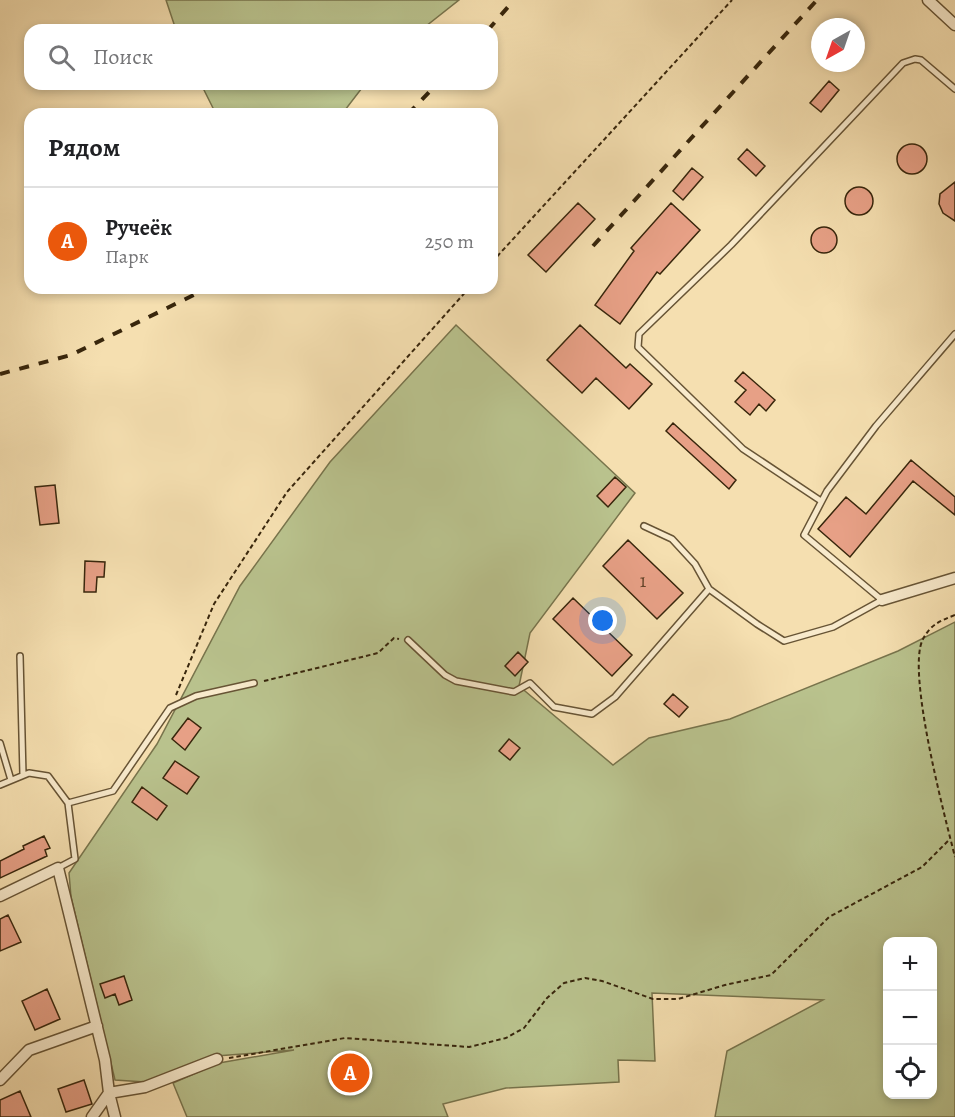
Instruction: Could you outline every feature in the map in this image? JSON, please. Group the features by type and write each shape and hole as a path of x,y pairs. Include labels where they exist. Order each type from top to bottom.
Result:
{"street":[{"path":"927,0 955,25"},
{"path":"882,600 955,578"},
{"path":"0,896 58,868 105,1060 115,1117"},
{"path":"0,1080 29,1050 97,1026"},
{"path":"92,1117 109,1093 145,1087 217,1059"}],"lane":[{"path":"821,501 743,449 639,347 639,334 731,245 903,63 915,58 921,60 955,89"},
{"path":"644,526 672,538 694,564 709,589 784,641 833,627 882,600 804,535 821,501 876,426 955,334"},
{"path":"408,640 445,675 456,681 514,692 530,682 554,706 592,714 615,697 709,589"},
{"path":"20,656 22,775"},
{"path":"68,803 113,791 170,708 196,696 254,683"},
{"path":"0,743 11,780"},
{"path":"0,785 29,773 48,776 68,803 75,859 58,868"}],"path":[{"path":"498,255 732,0"},
{"path":"170,708 214,604 287,492 464,294"},
{"path":"955,615 934,624 922,640 918,666 930,752 955,857"},
{"path":"254,683 378,653 394,638 408,640"},
{"path":"217,1059 345,1038 469,1047 506,1038 525,1028 547,998 564,983 585,978 602,981 653,999 678,999 725,984 771,975 829,916 922,867 950,839"}],"green space":[{"path":"166,0 459,0 429,24 174,24"},
{"path":"204,90 360,90 347,108 213,108"},
{"path":"456,325 635,493 530,633 519,686 613,765 649,738 730,719 898,651 955,622 955,1117 715,1117 727,1051 823,1000 652,993 655,1061 618,1060 619,1082 506,1088 443,1104 448,1117 187,1117 173,1083 219,1063 294,1050 216,1056 145,1082 115,1080 71,897 69,873 157,744 240,586 330,462"}],"building":[{"path":"829,81 839,90 821,112 810,103"},
{"path":"912,144 923,148 927,159 923,170 912,174 901,170 897,159 901,148"},
{"path":"747,149 765,166 756,176 738,159"},
{"path":"692,168 703,177 683,200 673,191"},
{"path":"955,182 955,221 943,213 939,204 940,194"},
{"path":"859,187 869,191 873,201 869,211 859,215 849,211 845,201 849,191"},
{"path":"578,203 595,219 546,272 528,255"},
{"path":"671,203 700,230 660,274 657,272 620,324 595,305 634,251 631,248"},
{"path":"824,227 833,231 837,240 833,249 824,253 815,249 811,240 815,231"},
{"path":"580,325 626,368 630,364 652,384 629,409 596,378 582,393 547,360"},
{"path":"743,372 775,400 766,411 759,404 750,415 735,402 746,390 735,381"},
{"path":"673,423 736,480 729,489 666,431"},
{"path":"911,460 955,497 955,515 913,481 850,557 818,529 846,497 866,514"},
{"path":"615,477 626,487 608,507 597,496"},
{"path":"55,485 59,523 40,525 35,487"},
{"path":"628,540 683,593 657,619 603,566"},
{"path":"85,561 105,562 104,577 97,577 96,592 84,592"},
{"path":"573,598 632,655 612,676 553,619"},
{"path":"518,652 528,662 515,676 505,666"},
{"path":"673,694 688,707 679,717 664,704"},
{"path":"188,718 201,728 185,750 172,739"},
{"path":"509,739 520,748 510,760 499,751"},
{"path":"175,761 199,777 187,794 163,778"},
{"path":"142,787 167,806 157,820 132,802"},
{"path":"44,836 50,848 45,850 47,856 0,878 0,861"},
{"path":"8,915 21,942 0,951 0,919"},
{"path":"124,976 132,1000 119,1005 115,994 105,998 100,984"},
{"path":"47,989 60,1019 35,1030 22,1001"},
{"path":"84,1080 92,1104 66,1112 58,1089"},
{"path":"20,1091 31,1117 0,1117 0,1100"}],"railway":[{"path":"493,24 514,0"},
{"path":"593,246 817,0"},
{"path":"414,108 431,90"},
{"path":"0,374 71,355 196,294"}],"place":[{"name":"Ручеёк","path":"350,1073"}]}
